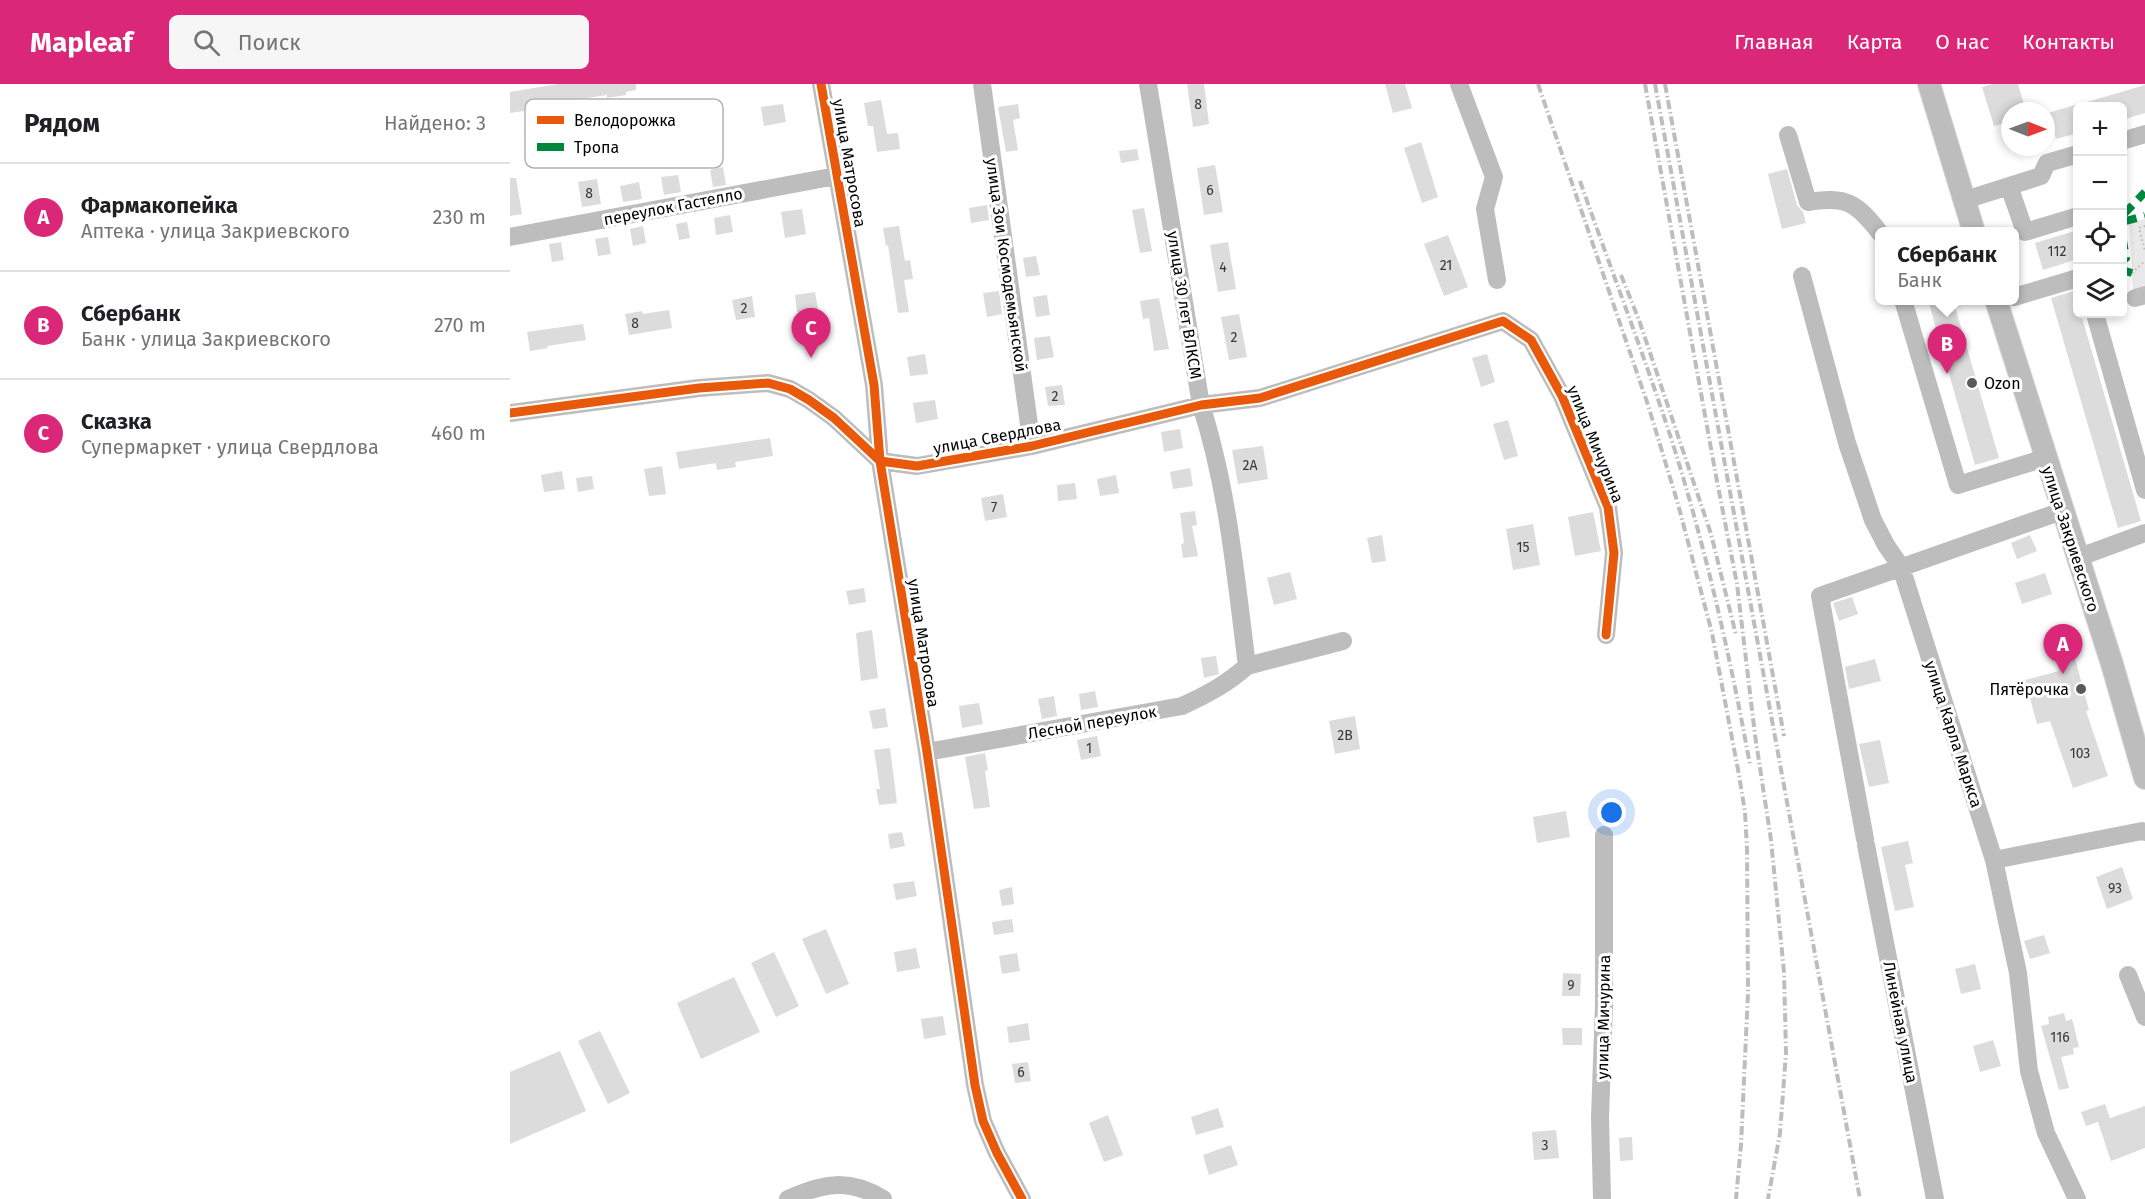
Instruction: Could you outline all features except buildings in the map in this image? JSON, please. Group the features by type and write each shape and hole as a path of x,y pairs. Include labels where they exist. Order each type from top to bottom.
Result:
{"main road":[{"path":"1929,84 1973,227"},
{"name":"улица Закриевского","path":"2003,305 2061,512 2112,664 2145,778"}],"street":[{"name":"улица Матросова","path":"821,84 874,385 880,461 927,752 975,1085 988,1132 1022,1199"},
{"name":"улица Зои Космодемьянской","path":"982,84 1032,446"},
{"name":"улица 30 лет ВЛКСМ","path":"1148,84 1201,405 1215,447 1219,470 1247,666"},
{"path":"1459,84 1494,177 1485,209 1497,280"},
{"path":"2127,139 2145,134"},
{"path":"1788,135 1808,202 1841,199 1850,203 1875,227"},
{"path":"1965,200 2041,176 2047,163 2073,155"},
{"name":"переулок Гастелло","path":"510,237 836,176"},
{"path":"2009,186 2025,232 2073,218"},
{"name":"улица Карла Маркса","path":"1802,276 1847,443 1873,520 1901,567 1994,860 2018,973 2029,1071 2046,1133 2077,1199"},
{"path":"2019,295 2073,280"},
{"path":"1904,305 1958,485 2045,458"},
{"path":"2096,318 2145,490"},
{"name":"улица Свердлова","path":"880,461 917,466 1032,446 1201,405 1260,398 1503,321"},
{"name":"улица Мичурина","path":"1503,321 1532,340 1562,396 1608,507 1614,553 1606,635"},
{"path":"510,413 699,388 768,383 790,389 809,400 834,418 880,461"},
{"path":"1901,567 2061,512"},
{"path":"2077,558 2145,533"},
{"name":"Линейная улица","path":"1901,567 1820,596 1935,1199"},
{"path":"1247,666 1343,641"},
{"name":"Лесной переулок","path":"927,752 1182,706 1213,691 1247,666"},
{"path":"1994,860 2145,832"},
{"name":"улица Мичурина","path":"1602,1199 1600,1118 1604,971 1604,835"},
{"path":"2128,975 2145,1017"},
{"path":"788,1199 836,1183 871,1191 883,1199"}],"path":[{"path":"2145,226 2139,228 2145,251"},
{"path":"2132,273 2145,261"}],"shaded area":[{"path":"2145,219 2145,286 2133,290 2129,224"}],"railway":[{"path":"1538,84 1648,405 1678,504 1712,633 1739,775 1745,812 1747,849 1748,993 1741,1145 1736,1199"},
{"path":"1645,84 1737,584 1755,735 1771,840 1784,972 1786,1053 1780,1133 1768,1199"},
{"path":"1655,84 1860,1199"},
{"path":"1665,84 1784,736"},
{"path":"1580,181 1671,438 1695,519 1716,600 1750,765"},
{"path":"1621,275 1639,320 1711,534 1736,635"}],"marked path":[{"path":"2127,211 2145,192"},
{"path":"2127,221 2145,216"},
{"path":"2127,272 2132,273"}],"cycle path":[{"path":"821,84 874,385 880,461 927,752 975,1085 983,1121 1022,1199"},
{"path":"510,413 699,388 768,383 790,389 809,400 834,418 880,461 917,466 1032,446 1201,405 1260,398 1503,321 1531,340 1562,396 1608,507 1614,553 1606,635"}],"place":[{"name":"Сказка","path":"811,358"},
{"name":"Сбербанк","path":"1947,374"},
{"name":"Ozon","path":"1972,383"},
{"name":"Фармакопейка","path":"2063,674"},
{"name":"Пятёрочка","path":"2081,689"}]}
